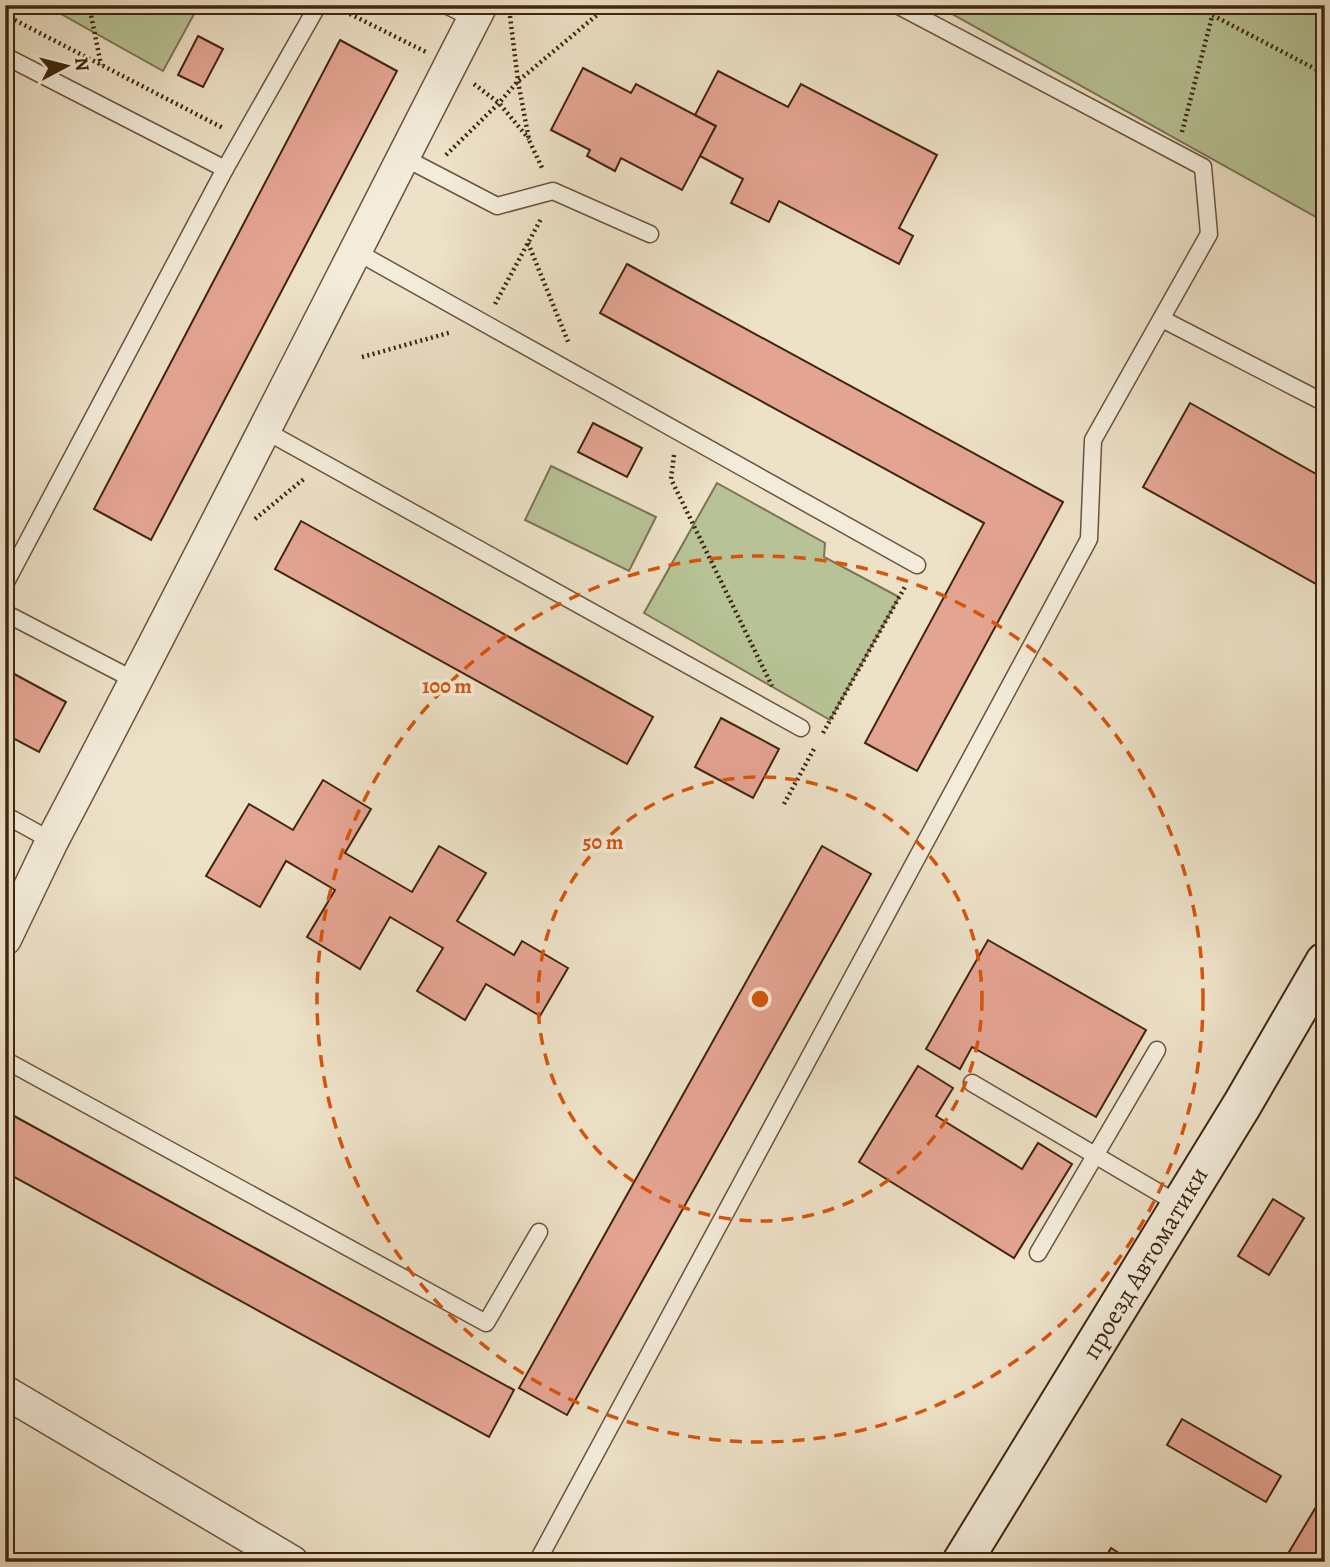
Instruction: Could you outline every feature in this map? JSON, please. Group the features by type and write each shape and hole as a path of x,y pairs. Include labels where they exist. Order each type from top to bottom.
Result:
{"main road":[{"name":"проезд Автоматики","path":"962,1562 1325,962"}],"street":[{"path":"5,939 52,841 357,252 449,63 467,10"},
{"path":"5,1392 292,1562"}],"lane":[{"path":"5,584 225,169 318,5"},
{"path":"537,1562 1089,539 1093,440 1209,234 1203,167 897,5"},
{"path":"5,56 225,169"},
{"path":"403,157 497,206 553,191 650,234"},
{"path":"357,252 917,565"},
{"path":"1162,319 1325,403"},
{"path":"264,430 801,728"},
{"path":"5,613 136,681"},
{"path":"5,815 52,841"},
{"path":"1038,1253 1157,1050"},
{"path":"5,1060 486,1323 539,1232"},
{"path":"972,1083 1180,1205"}],"path":[{"path":"89,5 102,65"},
{"path":"332,5 449,63 499,103 529,140 553,191 551,201 483,323 362,357"},
{"path":"509,5 518,81 529,140"},
{"path":"433,173 450,150 518,81 608,5"},
{"path":"1194,5 1325,74"},
{"path":"1177,153 1215,5"},
{"path":"5,15 242,139"},
{"path":"528,243 569,345"},
{"path":"678,432 671,479 776,696 801,728 813,751"},
{"path":"253,521 323,463"},
{"path":"784,804 917,565"}],"green space":[{"path":"45,5 199,5 163,71"},
{"path":"936,5 1325,5 1325,222"},
{"path":"551,466 656,517 629,571 525,520"},
{"path":"717,483 825,543 824,557 899,597 830,720 644,613"}],"building":[{"path":"198,36 223,49 203,87 178,75"},
{"path":"340,40 397,71 151,540 94,509"},
{"path":"583,68 631,93 636,84 716,126 682,190 621,158 615,171 587,156 590,150 551,130"},
{"path":"718,71 788,107 801,84 937,155 899,228 913,236 899,264 779,201 769,222 731,203 743,179 700,156 716,126 695,115"},
{"path":"627,264 1063,502 917,771 865,743 984,523 600,313"},
{"path":"1190,403 1325,479 1325,589 1143,487"},
{"path":"593,423 642,448 627,477 578,452"},
{"path":"301,521 653,717 627,764 275,569"},
{"path":"5,669 66,702 39,752 5,734"},
{"path":"721,718 779,749 753,798 695,767"},
{"path":"323,780 371,809 345,853 412,892 439,846 486,873 457,921 514,955 522,941 568,968 540,1016 486,984 465,1020 417,991 443,948 390,917 360,969 307,937 335,890 286,861 260,907 206,876 249,804 293,830"},
{"path":"822,846 871,874 567,1415 519,1388"},
{"path":"988,940 1146,1030 1096,1117 972,1047 960,1069 926,1049"},
{"path":"918,1066 953,1088 936,1116 1022,1169 1038,1143 1072,1164 1014,1258 859,1162"},
{"path":"5,1111 514,1390 489,1437 5,1172"},
{"path":"1273,1199 1304,1218 1269,1275 1238,1256"},
{"path":"1182,1419 1281,1476 1266,1502 1167,1445"},
{"path":"1325,1492 1325,1562 1283,1562"},
{"path":"1111,1548 1133,1562 1103,1562"}]}
